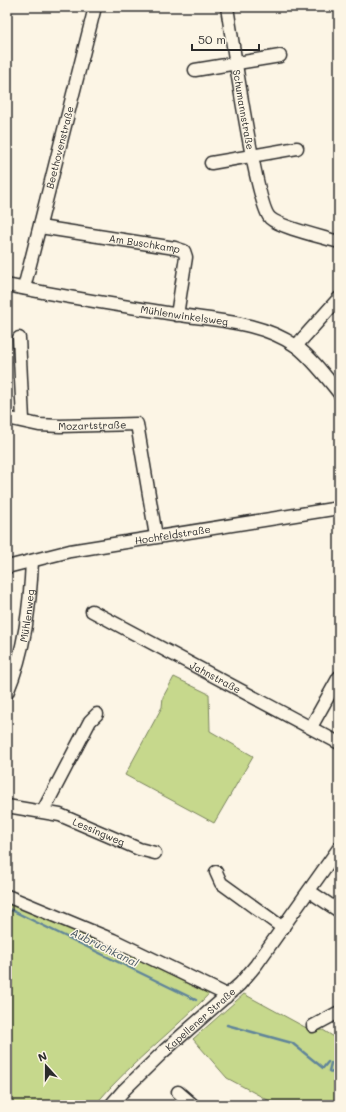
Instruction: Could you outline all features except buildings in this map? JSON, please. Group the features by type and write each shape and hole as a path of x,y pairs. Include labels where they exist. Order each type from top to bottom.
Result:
{"street":[{"name":"Beethovenstraße","path":"24,288 95,7"},
{"name":"Schumannstraße","path":"227,7 253,156 265,212 276,223 339,242"},
{"name":"Schumannstraße","path":"194,70 280,56"},
{"name":"Schumannstraße","path":"211,163 297,148"},
{"name":"Am Buschkamp","path":"40,227 175,248 184,251 186,257 177,315"},
{"name":"Mühlenwinkelsweg","path":"7,285 177,315 238,323 269,332 296,346 314,362 339,393"},
{"path":"296,346 339,298"},
{"path":"19,338 23,420"},
{"name":"Mozartstraße","path":"7,418 23,420 39,425 60,426 137,424 156,536"},
{"name":"Hochfeldstraße","path":"7,567 70,551 156,536 339,508"},
{"name":"Mühlenweg","path":"7,693 19,662 26,633 32,561"},
{"name":"Jahnstraße","path":"92,611 339,743"},
{"path":"311,727 339,677"},
{"path":"43,811 90,721 97,714"},
{"name":"Lessingweg","path":"7,806 60,815 139,849 155,853"},
{"name":"Kapellener Straße","path":"112,1105 124,1090 164,1051 240,984 283,928 339,848"},
{"path":"216,872 221,883 283,928"},
{"path":"309,891 339,911"},
{"path":"7,896 113,940 221,992 226,997"},
{"path":"313,1026 339,1012"},
{"path":"178,1092 193,1105"}],"green space":[{"path":"174,677 209,694 210,731 253,756 214,823 125,775 162,707 163,697"},
{"path":"7,892 20,896 218,984 188,1015 124,1073 95,1105 7,1105"},
{"path":"244,994 312,1031 323,1030 339,1040 339,1105 277,1105 227,1078 193,1039"}],"waterway":[{"name":"Aubruchkanal","path":"7,908 196,1000"},
{"name":"Aubruchkanal","path":"227,1025 292,1043 323,1068 328,1062"},
{"name":"Aubruchkanal","path":"331,1063 329,1071 339,1076"}]}
